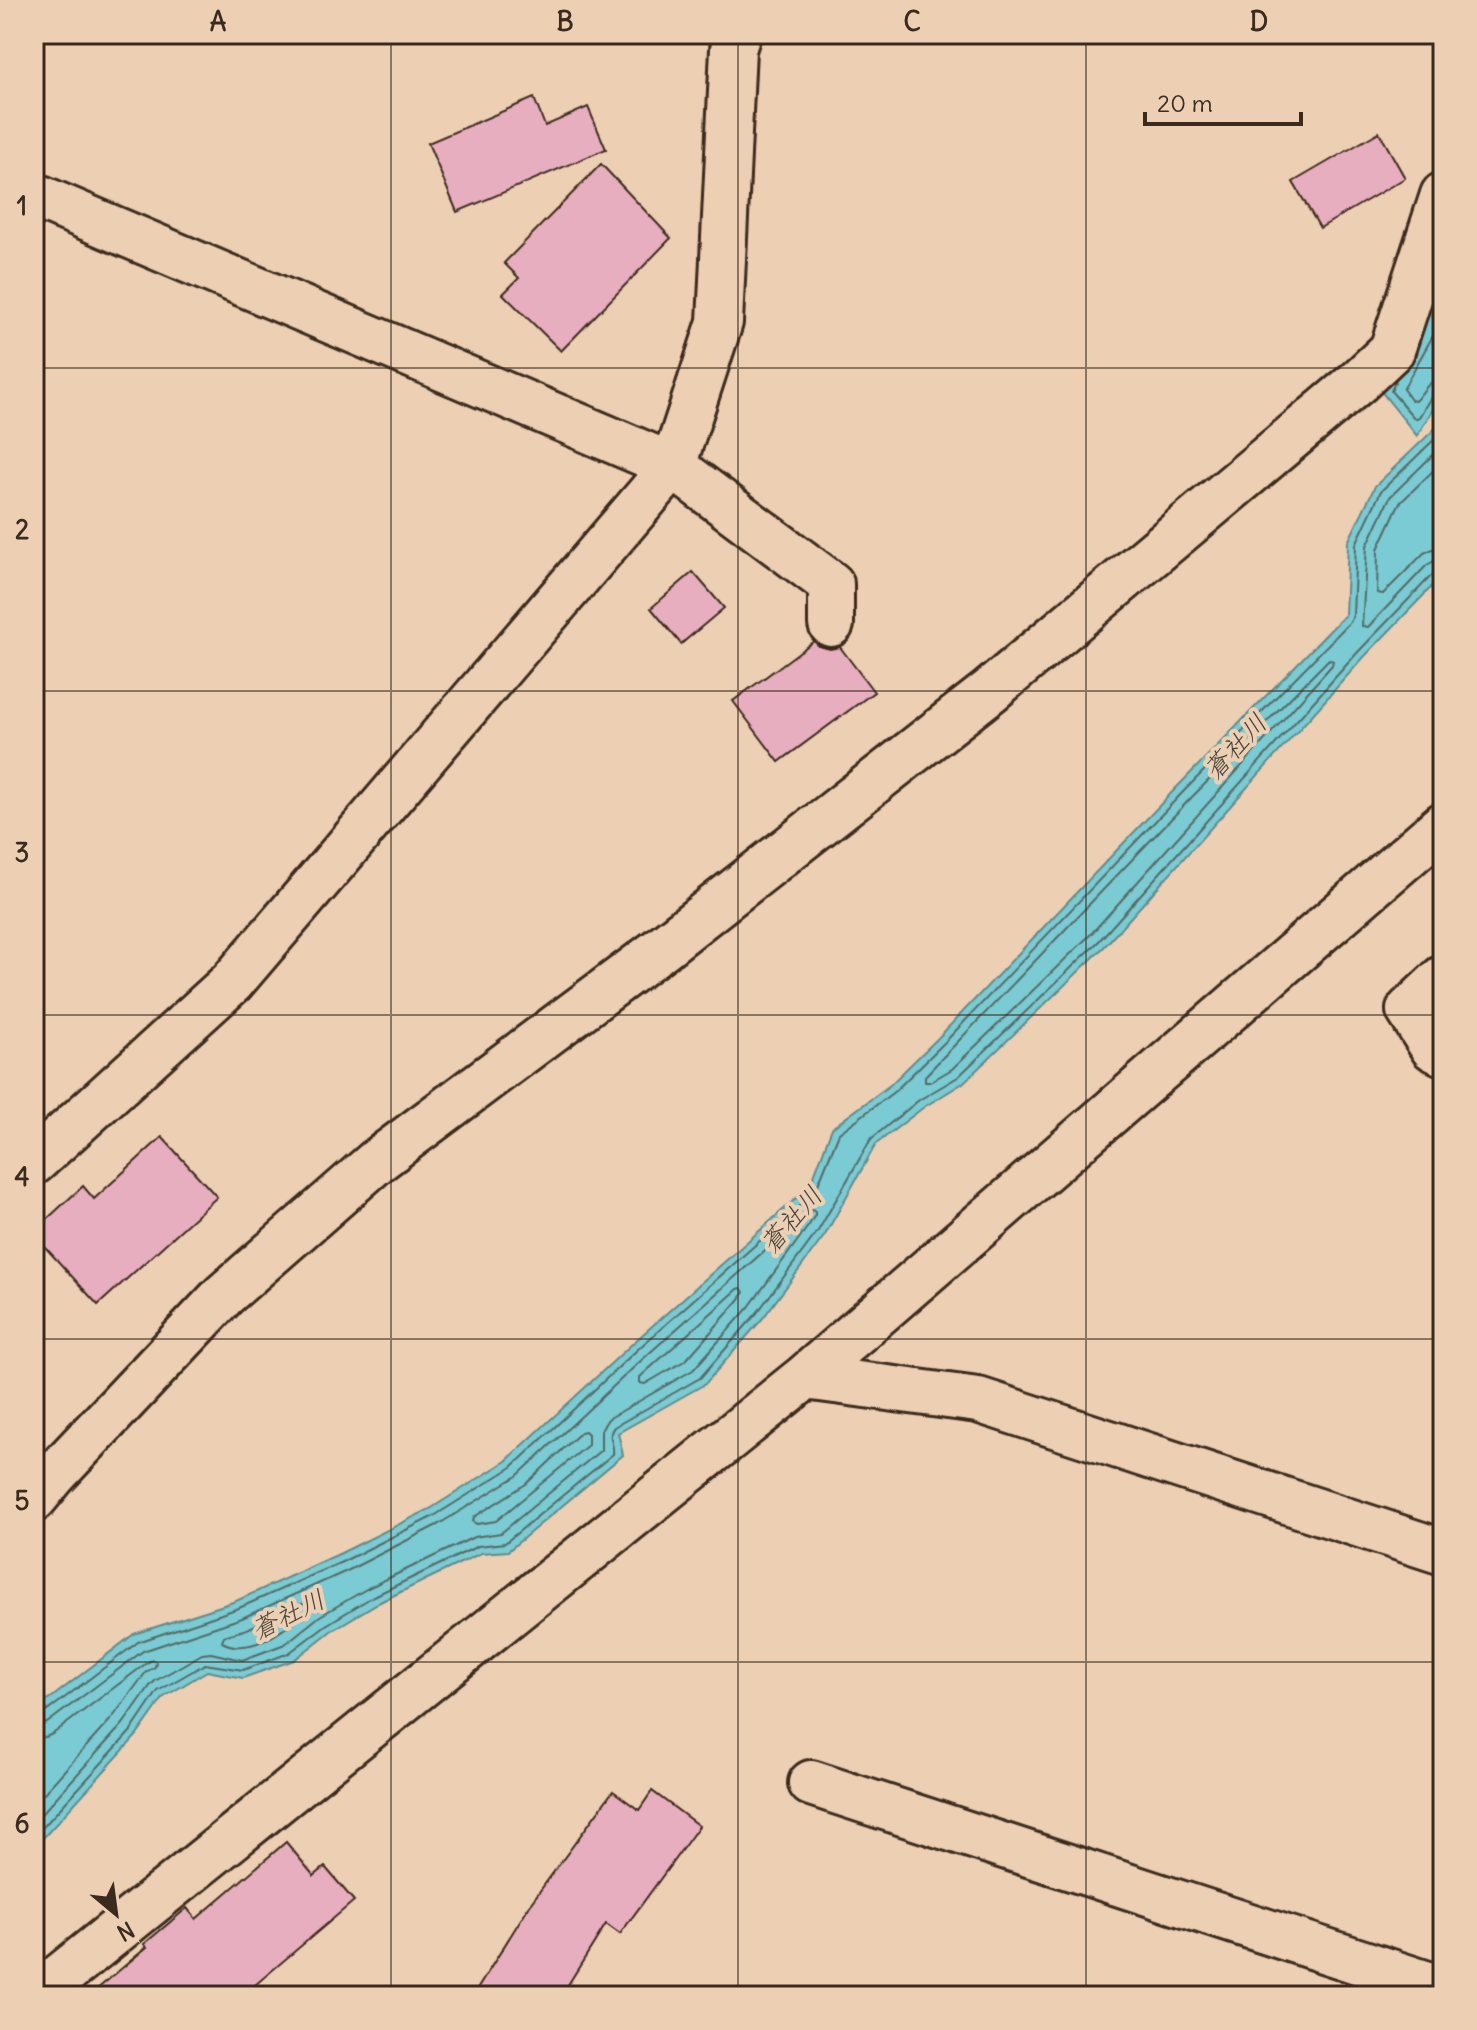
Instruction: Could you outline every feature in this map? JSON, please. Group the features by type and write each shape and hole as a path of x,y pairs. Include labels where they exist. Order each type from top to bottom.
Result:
{"street":[{"path":"34,1162 232,982 673,466 720,322 733,49 738,34"},
{"path":"34,195 673,466 831,584 831,624"},
{"path":"34,1499 224,1295 377,1161 662,948 990,691 1359,381 1392,350 1443,195"},
{"path":"43,1975 805,1377 1443,825"},
{"path":"1443,978 1409,1010 1433,1048 1443,1053"},
{"path":"805,1377 978,1400 1443,1552"},
{"path":"811,1783 1443,1989"}],"water":[{"path":"1443,274 1443,392 1417,436 1380,390 1440,287"},
{"name":"蒼社川","path":"1443,421 1443,575 1364,657 1104,947 963,1083 924,1107 876,1144 825,1235 763,1318 705,1384 618,1433 623,1455 508,1551 481,1553 376,1604 331,1631 294,1660 243,1678 207,1671 164,1697 137,1735 34,1848 34,1711 134,1634 236,1601 341,1553 430,1509 506,1461 810,1186 832,1128 890,1085 938,1038 1345,615 1348,542 1375,486"}],"building":[{"path":"534,98 545,126 588,107 606,149 457,212 428,143"},
{"path":"1379,132 1405,178 1320,228 1293,182"},
{"path":"601,164 671,238 561,351 503,294 519,278 504,263"},
{"path":"693,572 724,608 681,644 651,608"},
{"path":"814,641 830,649 840,647 874,692 779,762 733,701"},
{"path":"162,1137 217,1197 98,1305 34,1235 34,1231 83,1186 94,1199"},
{"path":"613,1791 639,1810 652,1791 699,1826 620,1934 606,1924 561,1996 473,1996 531,1903"},
{"path":"286,1842 314,1876 325,1867 354,1901 242,1996 89,1996 187,1908 196,1919"}]}
